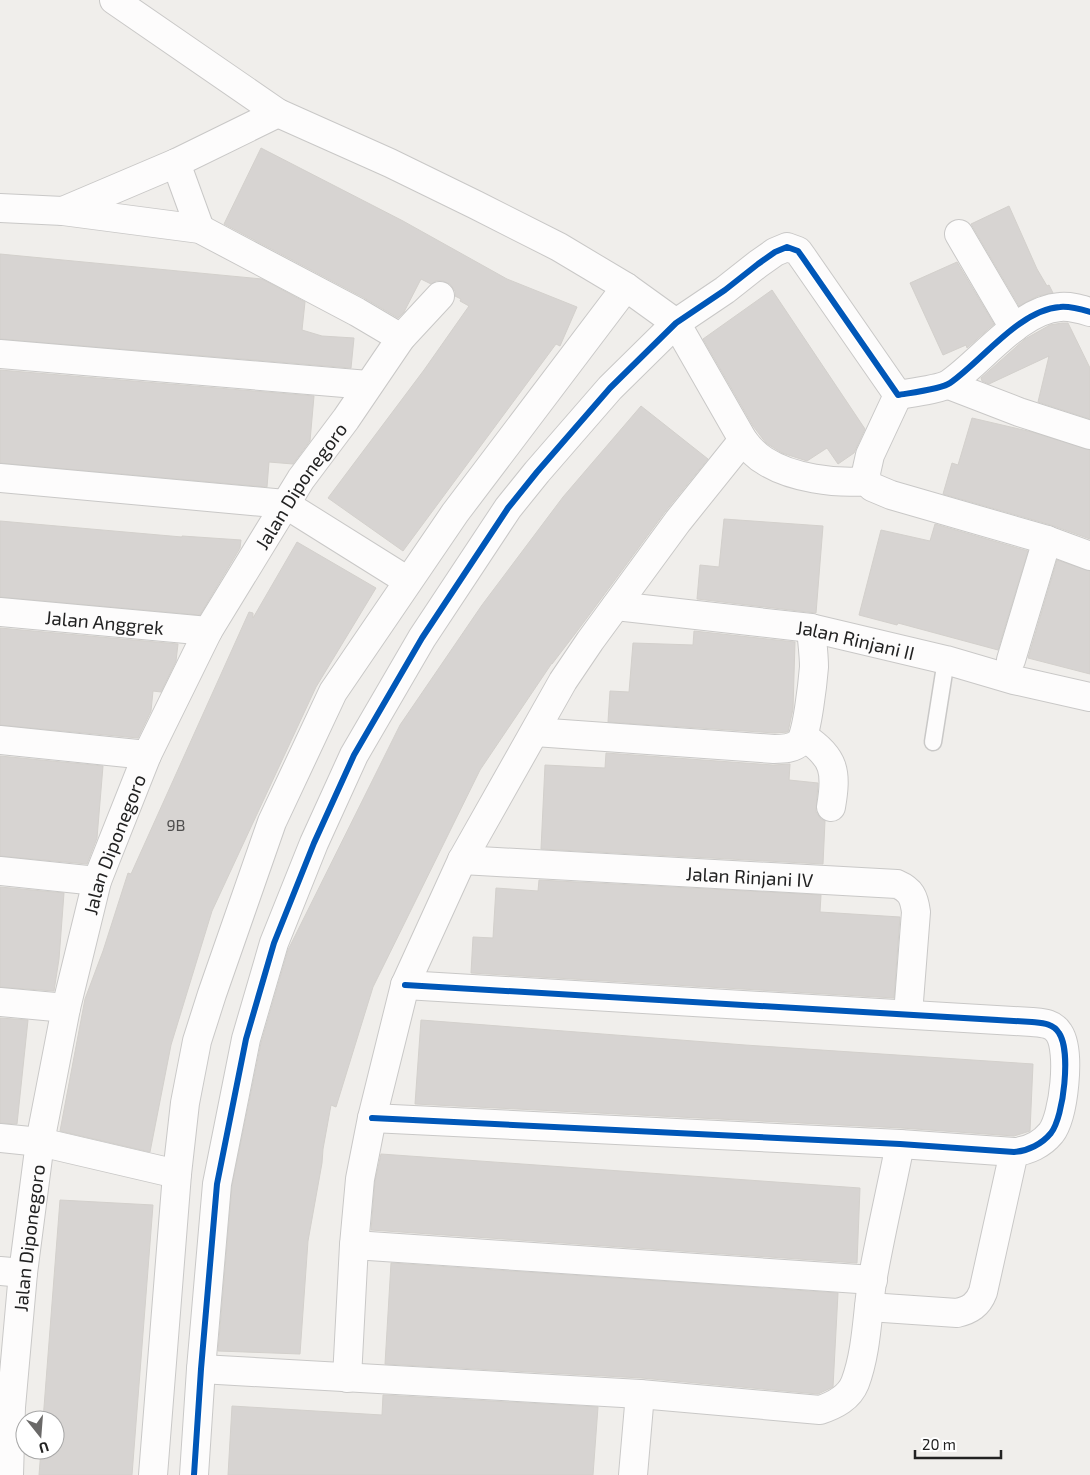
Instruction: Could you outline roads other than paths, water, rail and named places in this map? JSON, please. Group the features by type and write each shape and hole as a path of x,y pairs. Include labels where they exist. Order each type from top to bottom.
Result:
{"street":[{"path":"114,0 278,113 390,163 476,205 559,247 626,287 676,323 743,440 754,454 764,461 789,472 843,482 867,481"},
{"path":"63,210 176,163 278,113"},
{"path":"176,163 200,229"},
{"path":"0,208 63,210 200,229 401,338"},
{"path":"959,234 1014,328"},
{"path":"194,1475 217,1184 246,1039 274,943 311,851 346,772 422,638 508,508 536,472 610,388 676,323 725,290 775,252 787,247 794,249 803,258 898,395"},
{"path":"153,1475 177,1174 185,1103 197,1041 272,822 333,692 486,470 626,287"},
{"name":"Jalan Diponegoro","path":"9,1475 6,1406 12,1272 66,1008 97,881 147,755 208,631 301,479 346,419 401,338 440,296"},
{"path":"898,395 949,385 1014,328 1029,318 1051,308 1061,307 1090,312"},
{"path":"0,354 368,385"},
{"path":"949,385 1019,412 1090,435"},
{"path":"898,395 870,456 866,473 867,481 872,487 892,495 1047,540 1090,556"},
{"path":"347,1378 354,1245 360,1179 372,1118 405,985 462,860 563,681 678,521 743,440"},
{"path":"0,478 285,504 408,581"},
{"path":"1012,660 1047,540"},
{"name":"Jalan Rinjani II","path":"616,606 811,628 946,660 1014,680 1090,697"},
{"name":"Jalan Anggrek","path":"0,612 208,631"},
{"path":"859,620 1090,681"},
{"path":"535,732 774,749 796,745 804,737 814,669 811,628"},
{"path":"804,737 819,747 829,760 833,773 834,790 831,807"},
{"path":"0,740 147,755"},
{"name":"Jalan Rinjani IV","path":"462,860 897,884 906,888 911,893 915,902 916,912 908,1014"},
{"path":"0,871 97,881"},
{"path":"372,1118 900,1144 1014,1152 1030,1148 1046,1138 1052,1132 1060,1112 1065,1071 1063,1042 1059,1033 1051,1025 1041,1023 405,985"},
{"path":"0,1002 66,1008"},
{"path":"0,1138 40,1142 177,1174"},
{"path":"201,1369 640,1394 820,1410 832,1406 849,1394 855,1384 862,1359 871,1294 900,1144"},
{"path":"354,1245 871,1294 957,1313 966,1311 979,1302 983,1292 1014,1152"},
{"path":"633,1475 640,1394"}],"lane":[{"path":"933,742 946,660"}]}
